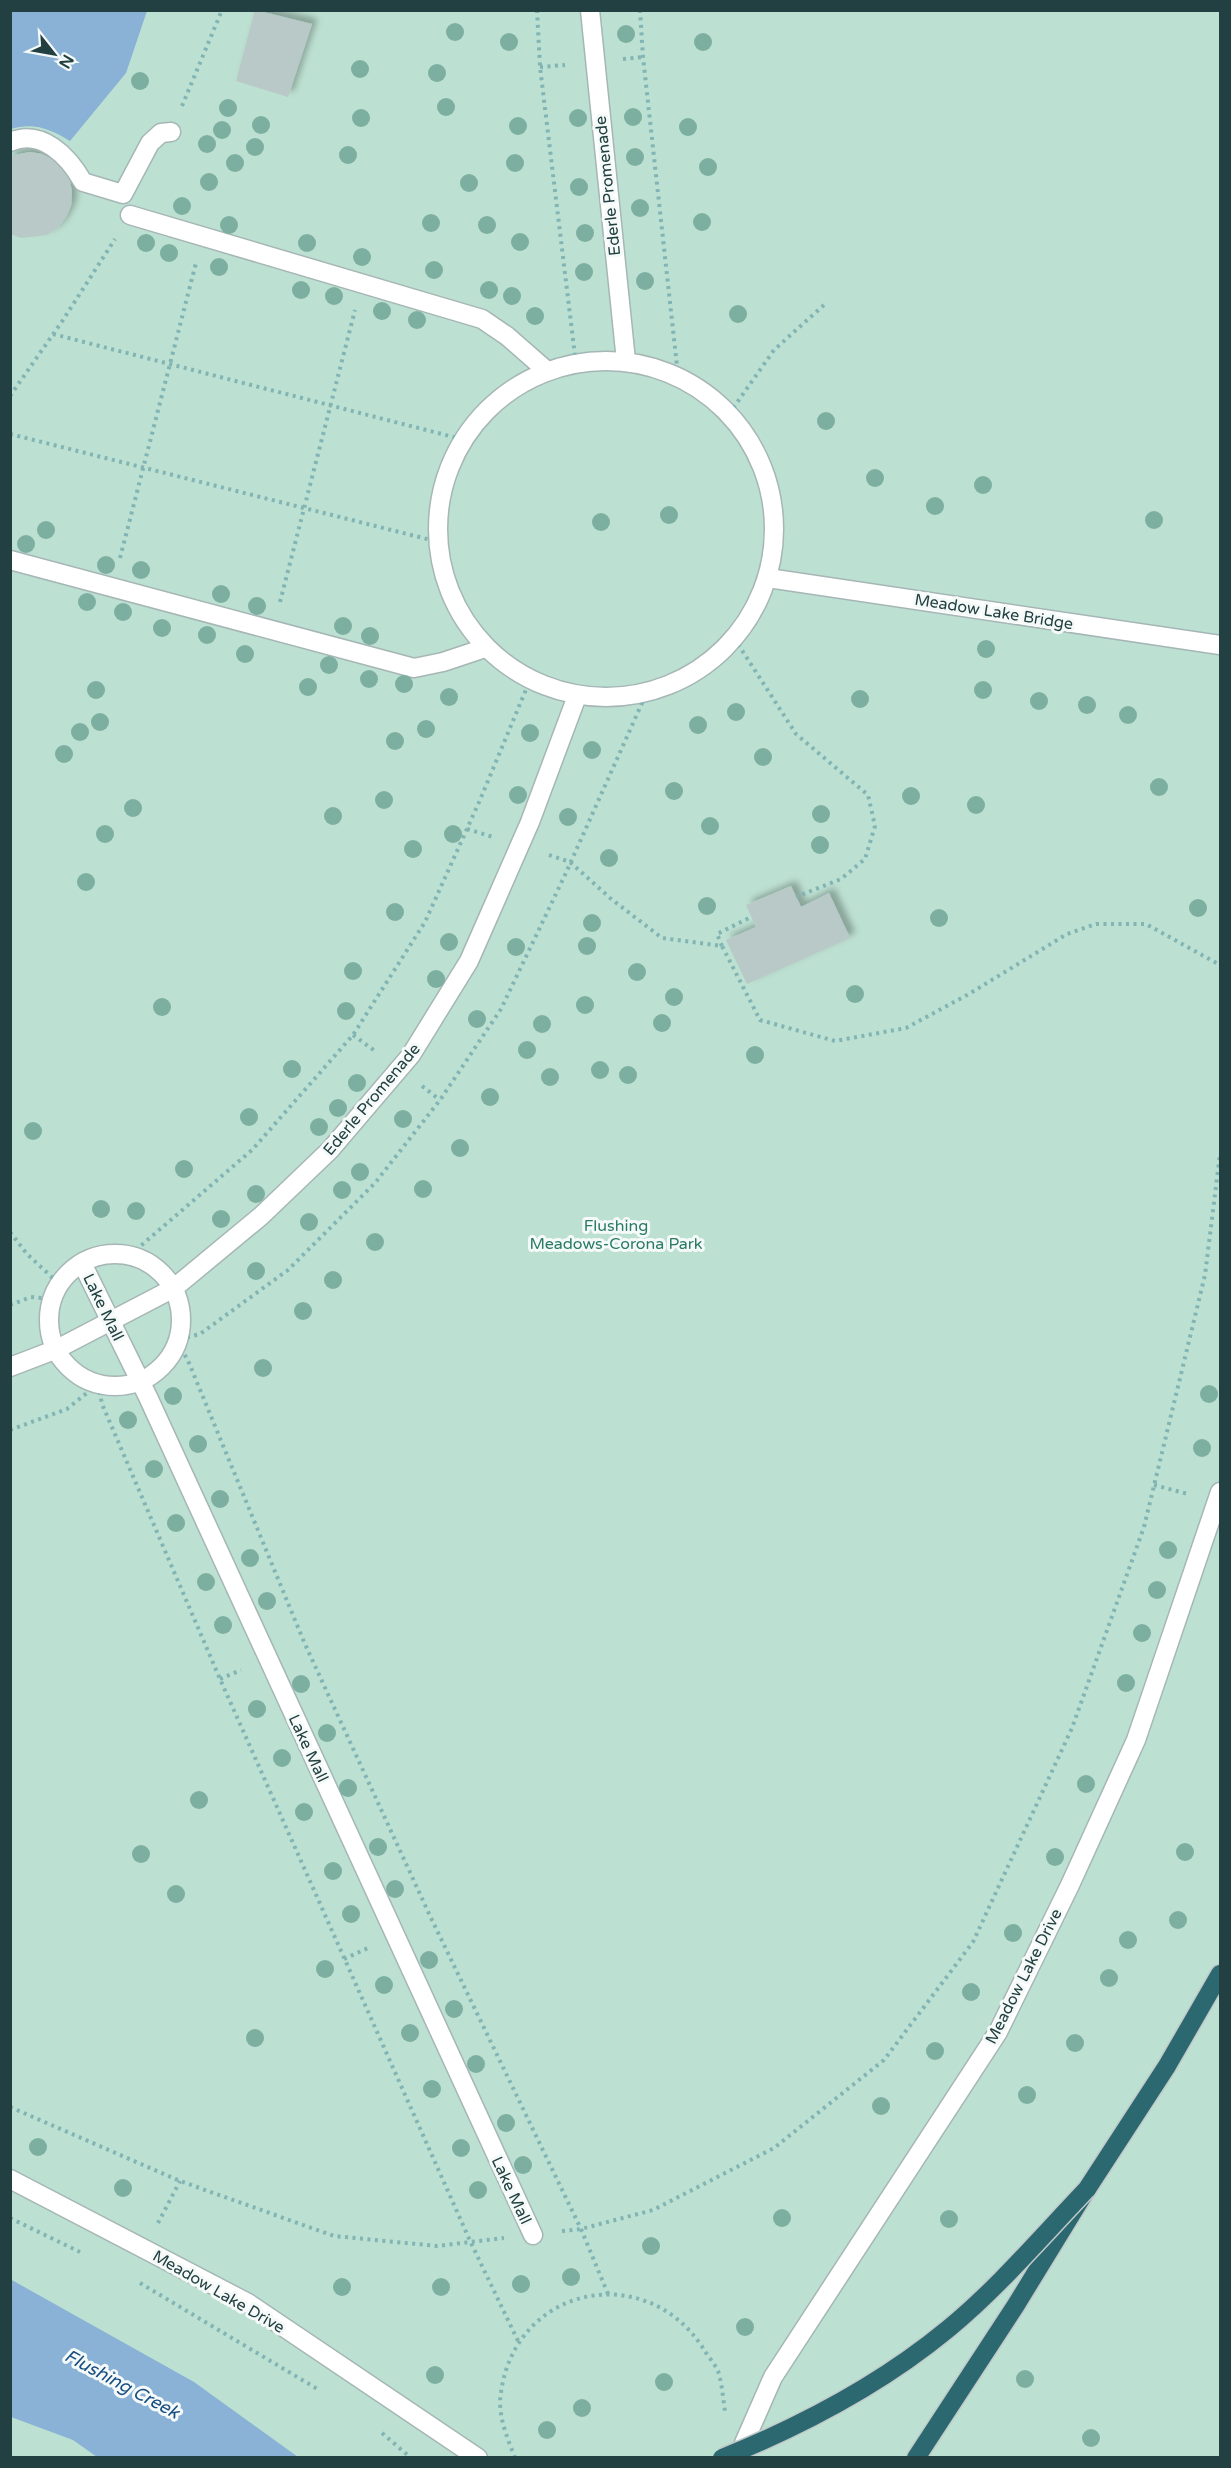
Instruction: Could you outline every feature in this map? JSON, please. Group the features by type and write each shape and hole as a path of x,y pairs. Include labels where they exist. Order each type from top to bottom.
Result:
{"highway":[{"path":"916,2457 1016,2306 1087,2189 1167,2066 1221,1974"},
{"path":"722,2457 814,2418 906,2362 950,2328 1087,2189"}],"street":[{"name":"Ederle Promenade","path":"590,10 626,361"},
{"path":"10,142 16,139 32,139 49,143 76,170 82,182 123,194 150,143 161,133 171,132"},
{"path":"130,215 482,319 507,336 547,371"},
{"path":"626,361 678,375 718,401 749,438 769,482 775,530 768,578 748,622 715,659 673,685 626,697 577,696 541,686 511,670 485,648 455,606 440,558 438,507 453,459 480,416 519,384 547,371 575,363 626,361"},
{"path":"10,560 414,668 443,662 485,648"},
{"name":"Meadow Lake Bridge","path":"768,578 1221,645"},
{"name":"Ederle Promenade","path":"10,1367 57,1349 174,1288 261,1216 330,1150 411,1055 469,961 530,822 577,696"},
{"path":"120,1253 130,1255 142,1258 160,1271 174,1288 180,1309 180,1331 173,1352 159,1369 140,1381 119,1386 98,1384 79,1375 63,1360 53,1341 49,1320 56,1292 63,1279 82,1263 99,1256 120,1253"},
{"name":"Lake Mall","path":"82,1263 140,1381 533,2235"},
{"name":"Meadow Lake Drive","path":"742,2457 744,2443 773,2377 998,2032 1070,1885 1136,1740 1221,1492"},
{"name":"Meadow Lake Drive","path":"10,2179 248,2303 478,2457"}],"path":[{"path":"537,10 540,67 575,363"},
{"path":"640,10 643,57 678,375"},
{"path":"113,587 202,236"},
{"path":"272,630 362,284"},
{"path":"729,414 774,350 825,304"},
{"path":"53,334 465,440"},
{"path":"10,434 439,542"},
{"path":"734,638 796,734 868,795 875,826 865,859 841,879 796,897"},
{"path":"130,1255 252,1150 353,1035 425,922 530,680"},
{"path":"467,829 570,862 610,898 662,938 722,946"},
{"path":"751,916 717,934 760,1020 835,1041 906,1028 969,994 1067,934 1096,924 1146,924 1221,965"},
{"path":"10,2107 180,2181 334,2236 437,2246 581,2229 653,2210 774,2148 884,2060 973,1942 1072,1728 1144,1527 1205,1275 1221,1154"},
{"path":"10,1232 42,1270 56,1292 31,1297 10,1305"},
{"path":"177,1340 189,1363 309,1652 431,1918 581,2229 608,2294"},
{"path":"10,1430 67,1409 98,1384 102,1404 219,1679 471,2243 519,2343"},
{"path":"155,2230 180,2181"},
{"path":"10,2218 90,2258"},
{"path":"131,2278 323,2392"},
{"path":"515,2457 504,2430 500,2394 509,2357 530,2326 561,2304 596,2294 633,2296 668,2310 694,2335 718,2371 726,2418"},
{"path":"379,2430 411,2457"}],"green space":[{"name":"Flushing Meadows-Corona Park","path":"11,11 1220,11 1220,2457 11,2458"}],"water":[{"path":"11,10 147,11 126,73 70,141 42,128 27,126 11,129"},
{"name":"Flushing Creek","path":"10,2279 194,2382 298,2457 97,2457 73,2440 11,2417"}],"building":[{"path":"255,10 312,24 288,97 236,81"},
{"path":"30,152 42,154 54,160 63,169 70,180 71,206 58,228 47,235 21,238 10,234 10,156"},
{"path":"791,886 801,907 829,893 850,938 747,984 726,940 756,927 746,905"}]}
